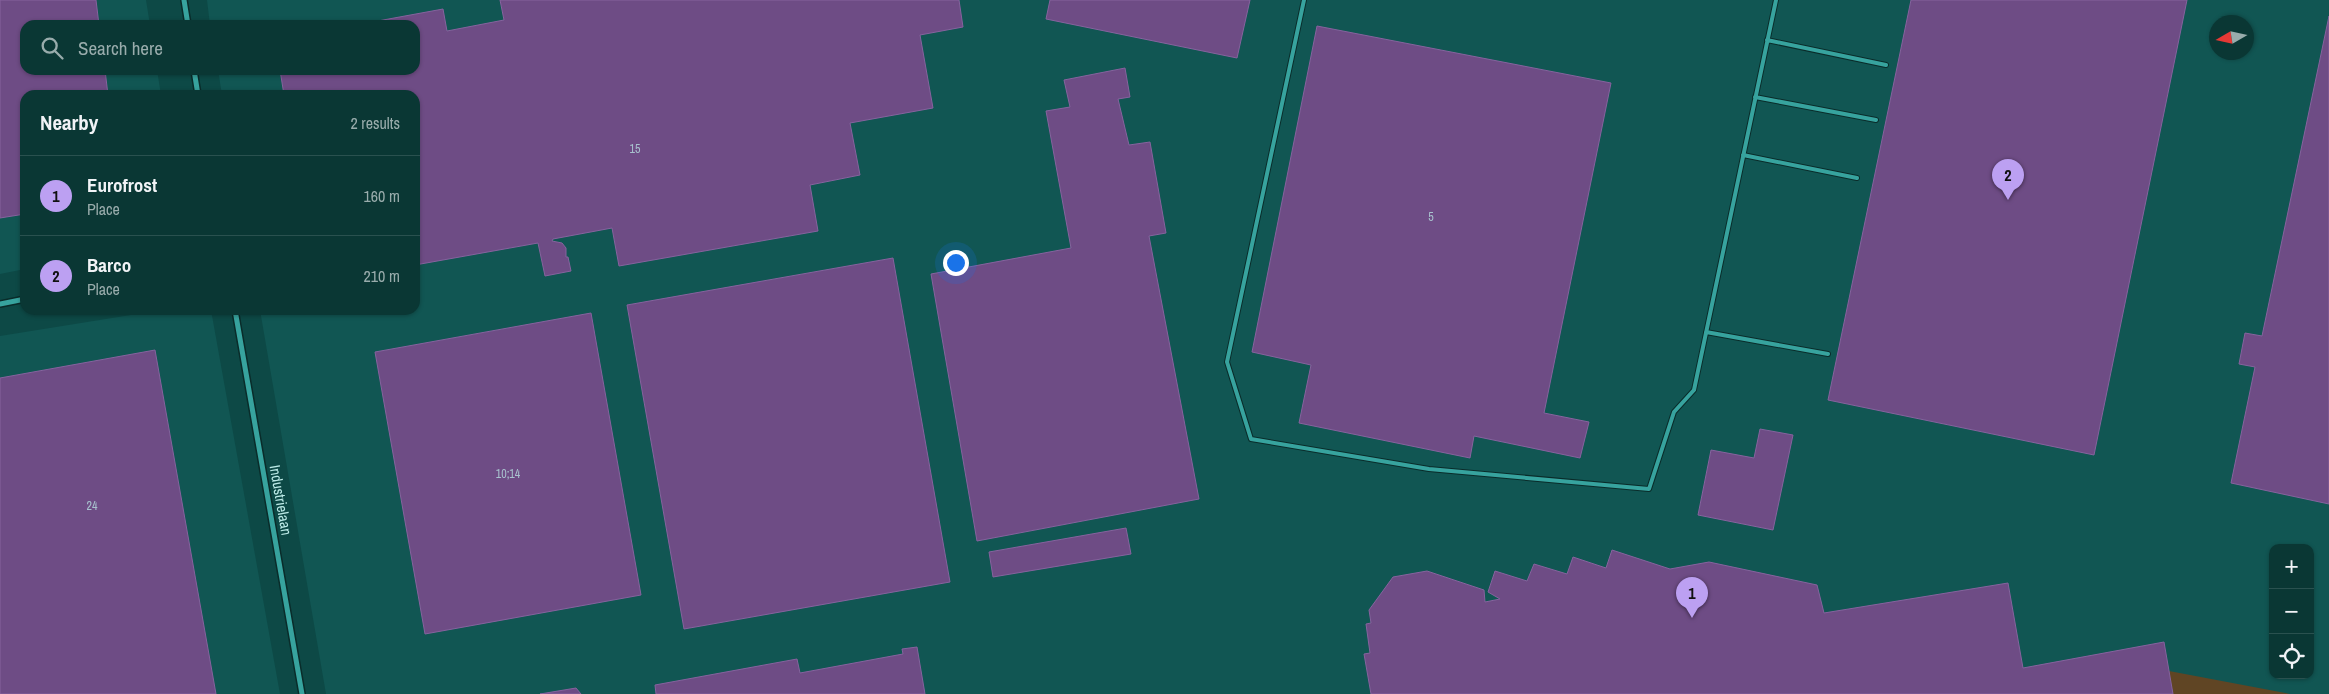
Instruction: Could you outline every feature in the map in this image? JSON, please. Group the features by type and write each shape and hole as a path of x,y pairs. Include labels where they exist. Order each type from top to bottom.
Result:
{"street":[{"path":"184,0 187,20"},
{"path":"195,75 197,90"},
{"path":"0,304 20,300"},
{"name":"Industrielaan","path":"236,315 302,694"}],"lane":[{"path":"1304,0 1227,362 1251,439 1429,469 1649,489 1674,412 1694,390 1776,0"},
{"path":"1767,40 1886,64"},
{"path":"1755,97 1876,120"},
{"path":"1743,155 1858,178"},
{"path":"1706,332 1828,354"}],"shaded area":[{"path":"0,0 146,0 149,20 20,20 20,75 158,75 160,90 20,90 20,270 0,274"},
{"path":"207,0 2329,0 2329,694 326,694 261,315 420,315 420,90 221,90 219,75 420,75 420,20 209,20"},
{"path":"131,315 212,315 280,694 0,694 0,336"},
{"path":"2169,671 2290,694 2173,694"}],"building":[{"path":"0,0 96,0 98,20 20,20 20,75 106,75 107,90 20,90 20,215 0,218"},
{"path":"500,0 959,0 963,27 920,35 933,108 850,123 860,175 810,185 818,231 619,266 612,228 553,239 552,241 562,243 566,248 566,257 568,257 571,271 545,276 538,243 420,264 420,90 283,90 281,75 420,75 420,20 383,20 443,9 447,31 504,20"},
{"path":"1050,0 1250,0 1237,58 1046,19"},
{"path":"1911,0 2187,0 2094,455 1828,400"},
{"path":"2329,16 2329,504 2231,483 2255,367 2239,364 2245,333 2262,336"},
{"path":"1317,26 1611,83 1544,413 1589,422 1580,458 1474,436 1470,458 1299,423 1311,365 1252,352"},
{"path":"1125,68 1130,97 1118,99 1129,145 1150,142 1166,233 1149,236 1199,499 977,541 931,274 1071,248 1046,111 1070,107 1064,80"},
{"path":"893,258 950,582 684,629 627,305"},
{"path":"591,313 641,595 425,634 375,352"},
{"path":"155,350 216,694 0,694 0,378"},
{"path":"1760,429 1793,435 1773,530 1698,515 1711,450 1754,458"},
{"path":"1126,528 1131,554 993,577 989,552"},
{"path":"1612,550 1670,569 1709,562 1817,585 1824,613 2008,583 2023,668 2164,642 2173,694 1371,694 1364,654 1370,653 1366,624 1371,623 1369,610 1393,577 1427,571 1484,590 1485,602 1500,599 1488,592 1495,571 1527,581 1534,564 1567,574 1573,557 1606,568"},
{"path":"917,647 925,694 656,694 655,685 797,659 800,673 903,654 902,649"},
{"path":"576,688 581,694 540,694"}],"place":[{"name":"Barco","path":"2008,200"},
{"name":"Eurofrost","path":"1692,618"}]}
